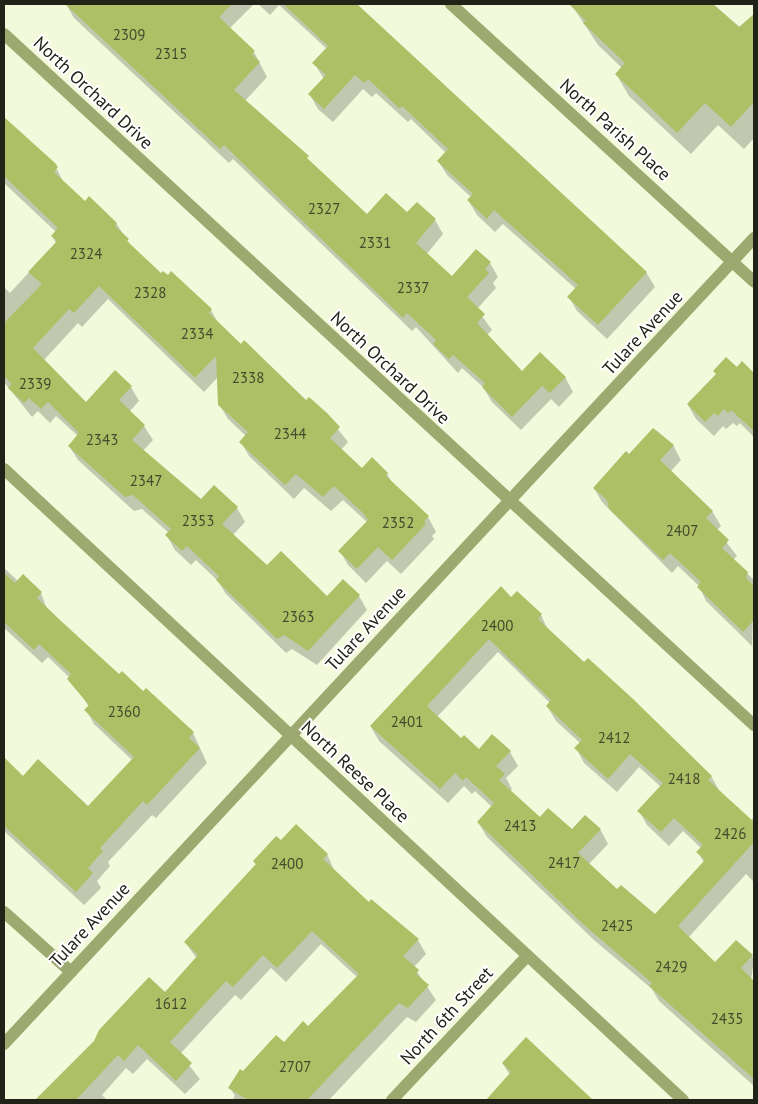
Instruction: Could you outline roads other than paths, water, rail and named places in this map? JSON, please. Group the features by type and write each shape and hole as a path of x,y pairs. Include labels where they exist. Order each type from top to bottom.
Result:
{"street":[{"name":"North Parish Place","path":"451,4 754,282"},
{"name":"North Orchard Drive","path":"4,34 754,725"},
{"name":"Tulare Avenue","path":"4,1044 754,238"},
{"name":"North Reese Place","path":"4,469 683,1100"},
{"path":"4,912 71,972"},
{"name":"North 6th Street","path":"392,1100 527,956"}]}
